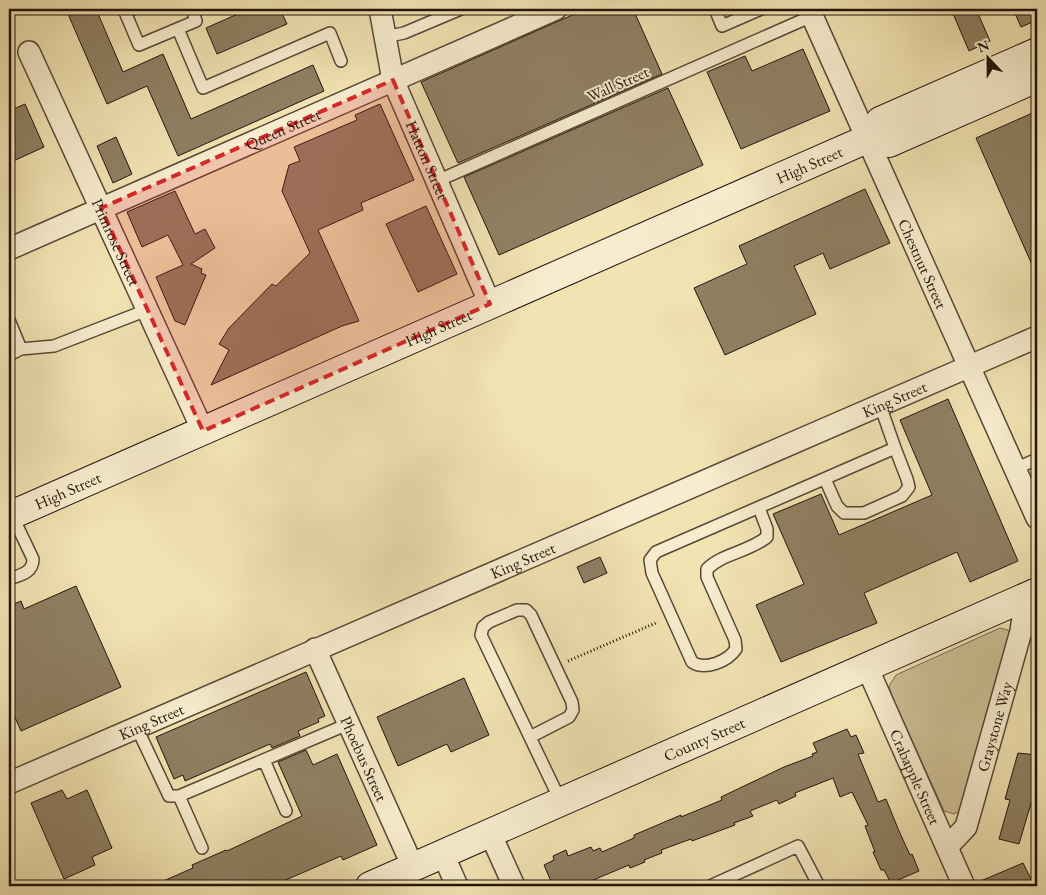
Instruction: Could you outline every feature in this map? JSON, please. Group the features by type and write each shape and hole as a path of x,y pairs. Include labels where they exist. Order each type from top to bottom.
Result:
{"main road":[{"name":"High Street","path":"10,515 868,139 880,121 1037,52"},
{"name":"High Street","path":"868,139 889,143 1037,78"},
{"name":"County Street","path":"370,886 1032,594"}],"street":[{"name":"Hatton Street","path":"380,9 393,80 490,304"},
{"name":"Queen Street","path":"9,249 556,9"},
{"name":"Chestnut Street","path":"811,13 1037,518"},
{"name":"Primrose Street","path":"29,52 203,431"},
{"name":"King Street","path":"9,783 136,726 1037,337"},
{"name":"Graystone Way","path":"947,847 966,827 1032,594"},
{"name":"Phoebus Street","path":"315,649 413,867"},
{"name":"Crabapple Street","path":"867,667 964,886"},
{"path":"490,833 514,886"},
{"path":"443,854 457,886"}],"lane":[{"path":"133,9 125,12 139,45 196,21 192,9"},
{"path":"385,37 404,33 461,9"},
{"path":"715,9 722,26 761,9"},
{"name":"Wall Street","path":"437,181 811,13"},
{"path":"178,29 203,88 330,34 341,61"},
{"path":"9,355 21,349 54,346 147,310"},
{"path":"9,320 21,349"},
{"path":"825,479 837,506 844,513 864,513 902,496 909,488 908,479 880,405"},
{"path":"759,508 767,529 767,537 760,543 714,562 707,569 707,577 735,640 736,648 732,655 706,666 698,666 692,662 652,573 650,560 656,552 896,448"},
{"path":"1015,468 1037,459"},
{"path":"9,580 29,571 33,565 33,558 10,515"},
{"path":"530,737 569,717 574,710 531,615 526,610 517,610 489,622 483,627 482,635 530,737 561,802"},
{"path":"136,726 169,796 179,796 348,724"},
{"path":"264,760 286,811"},
{"path":"179,796 202,848"},
{"path":"716,885 798,846 819,886"}],"path":[{"path":"556,667 672,617"}],"highlighted area":[{"path":"393,80 490,304 203,431 101,208"}],"shaded area":[{"path":"1000,628 1008,630 1011,637 961,810 954,814 944,811 889,686 896,675"}],"building":[{"path":"79,9 96,9 123,72 163,54 191,119 313,65 324,91 178,156 147,86 107,104 68,14"},
{"path":"249,9 280,9 287,24 217,54 206,28"},
{"path":"586,9 633,9 662,74 458,163 421,82"},
{"path":"951,9 976,9 990,41 969,51"},
{"path":"1013,9 1037,9 1037,20 1021,27"},
{"path":"803,49 830,111 741,149 707,72 745,56 752,71"},
{"path":"668,88 703,165 499,255 464,177"},
{"path":"25,104 44,147 9,163 9,111"},
{"path":"380,104 414,180 361,203 363,210 318,230 359,321 342,326 211,385 229,350 219,344 229,328 272,284 276,286 310,253 282,191 289,165 300,161 294,147 357,120 355,115"},
{"path":"1037,111 1037,276 976,138"},
{"path":"116,137 132,174 113,183 97,146"},
{"path":"865,189 890,243 830,269 823,253 794,266 816,314 725,355 694,288 747,264 739,246"},
{"path":"175,191 195,234 205,229 215,248 191,264 202,269 201,273 206,275 185,325 175,321 156,277 183,265 168,235 142,247 127,212"},
{"path":"426,206 457,274 418,292 386,224"},
{"path":"948,399 1018,561 970,582 957,552 864,593 877,623 781,662 756,605 804,584 773,514 821,494 839,535 932,495 900,420"},
{"path":"600,557 607,573 584,583 577,567"},
{"path":"76,586 121,687 21,731 9,704 9,606 21,601 24,609"},
{"path":"306,672 325,716 318,719 319,722 298,731 300,736 272,748 270,744 185,781 183,775 174,779 156,737"},
{"path":"464,678 489,735 451,752 447,744 398,766 377,717"},
{"path":"847,729 851,737 856,735 864,753 858,754 878,802 886,799 910,855 912,854 919,871 891,883 884,870 881,870 873,852 875,852 865,826 868,825 852,792 840,797 833,778 795,793 796,796 779,804 777,800 750,811 753,816 734,823 735,825 661,850 662,853 630,868 629,865 579,886 553,886 544,865 554,860 553,856 566,850 568,856 591,847 593,851 600,848 602,852 634,838 634,835 722,800 721,797 784,767 813,756 812,754 817,752 813,743"},
{"path":"306,750 313,765 337,754 377,845 343,860 341,856 272,886 152,886 193,868 192,865 302,816 278,762"},
{"path":"1018,753 1037,755 1037,783 1019,844 999,839 1010,800 1005,799"},
{"path":"62,790 67,799 87,790 112,848 92,857 95,865 64,879 31,803"},
{"path":"1023,863 1032,881 1020,886 976,886 976,883"}]}
